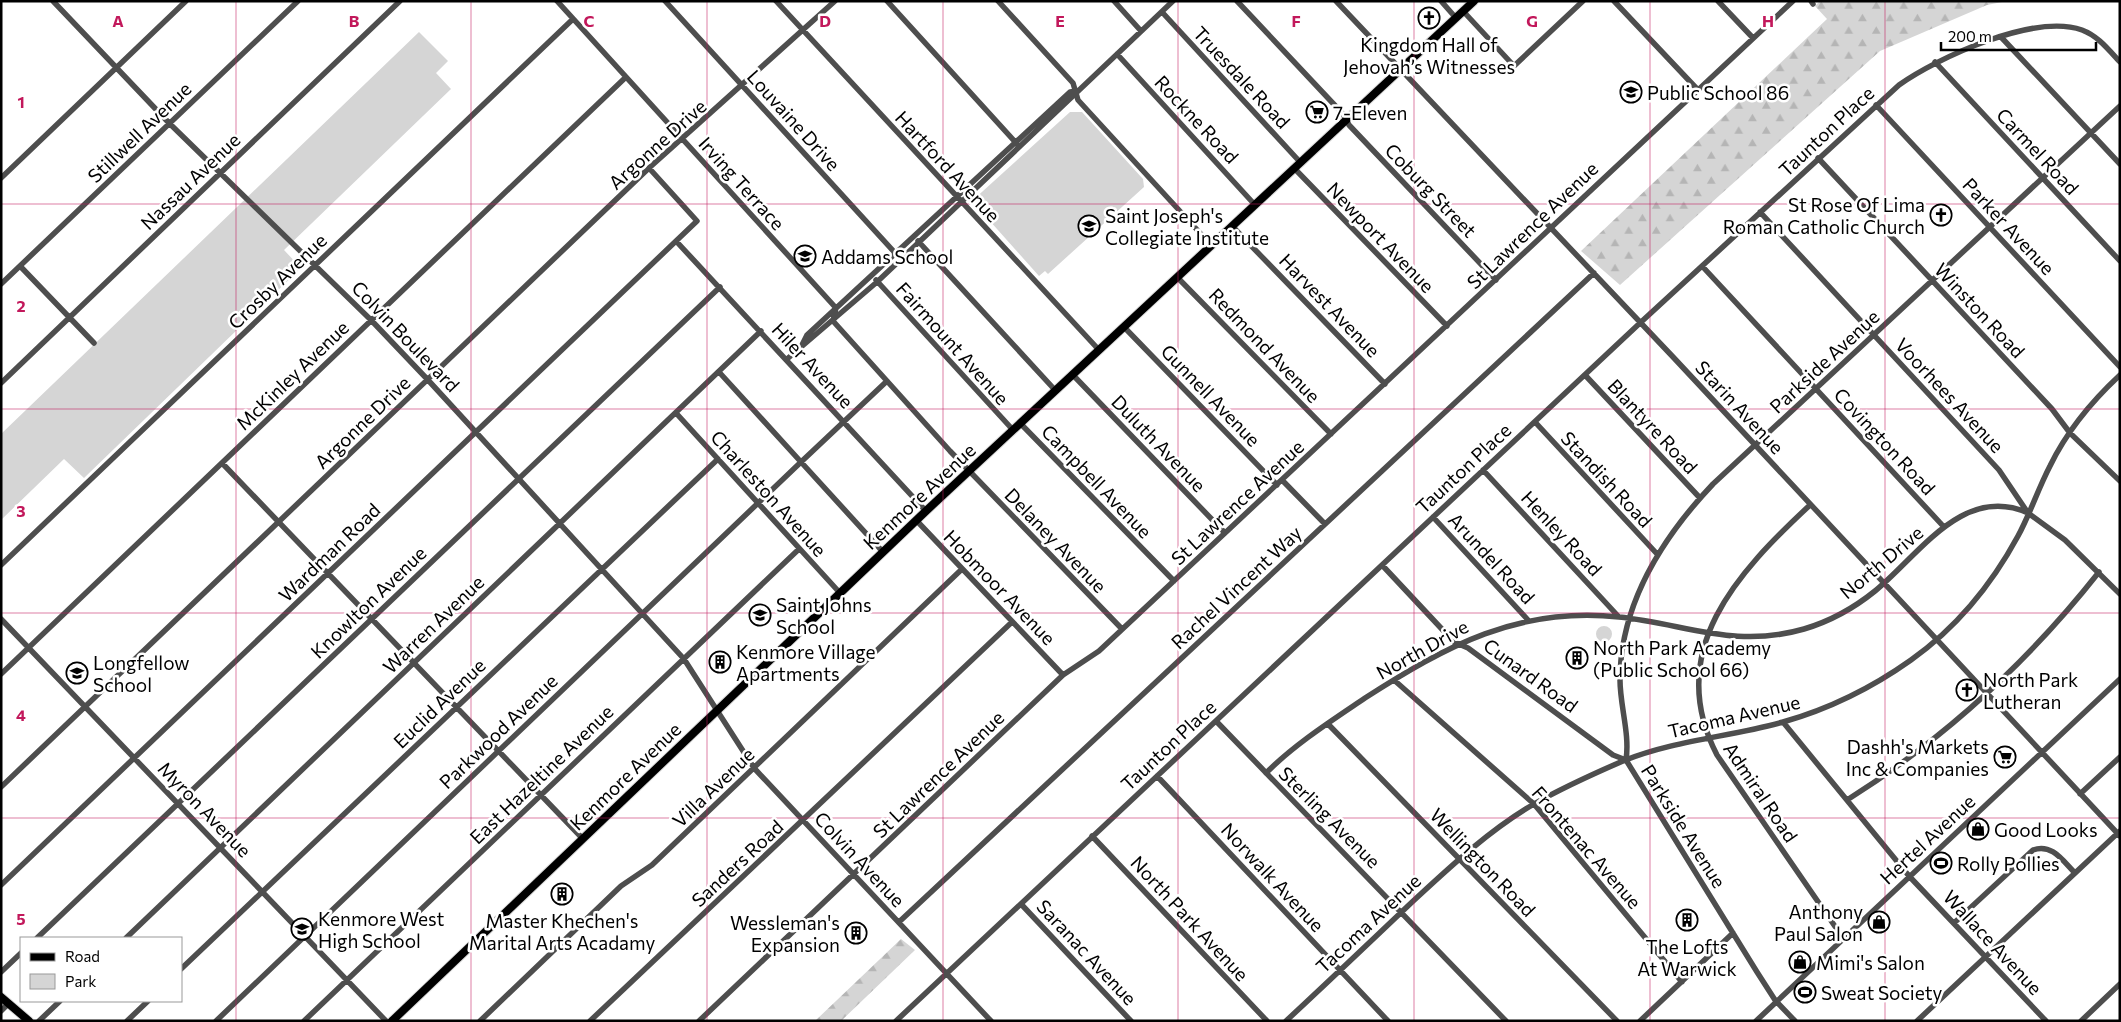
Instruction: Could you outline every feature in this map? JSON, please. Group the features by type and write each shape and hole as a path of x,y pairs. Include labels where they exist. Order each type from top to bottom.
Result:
{"main road":[{"name":"Kenmore Avenue","path":"392,1021 916,520 1474,1"},
{"path":"1,997 29,1021"}],"street":[{"name":"Colvin Boulevard","path":"53,1 169,124 372,320 684,659 716,711"},
{"path":"1,178 186,1"},
{"name":"Stillwell Avenue","path":"1,284 298,1"},
{"name":"Nassau Avenue","path":"1,383 400,1"},
{"name":"Irving Terrace","path":"557,1 836,308"},
{"name":"Louvaine Drive","path":"665,1 900,259"},
{"name":"Hartford Avenue","path":"776,1 1098,350"},
{"name":"Argonne Drive","path":"1,787 649,168 743,86 835,1"},
{"path":"887,1 1020,147"},
{"path":"998,1 1073,83 1078,100 1212,245"},
{"path":"1114,1 1141,31"},
{"path":"802,346 807,335 895,253 1020,147 1072,100 1077,92 1173,1"},
{"name":"Coburg Street","path":"1238,1 1496,280"},
{"name":"Starin Avenue","path":"1336,1 1594,273 2119,834"},
{"path":"1441,1 1456,18"},
{"path":"1463,11 1514,66 1583,1"},
{"path":"1614,1 1698,90"},
{"path":"1718,1 1753,38"},
{"name":"St Lawrence Avenue","path":"699,1021 1063,674 1095,654 1792,1"},
{"name":"Truesdale Road","path":"1162,12 1297,165"},
{"name":"Crosby Avenue","path":"1,565 573,19"},
{"name":"Taunton Place","path":"896,1021 1640,323 1876,105 1905,81 1935,62 1965,48 2031,30 2079,29 2096,37 2120,62"},
{"path":"2001,37 2120,164"},
{"name":"Rockne Road","path":"1117,54 1255,204"},
{"name":"Carmel Road","path":"1935,62 2120,261"},
{"name":"McKinley Avenue","path":"1,674 626,77"},
{"path":"787,359 877,282 919,242 1015,142 1070,92 1077,92"},
{"name":"Parker Avenue","path":"1876,105 2120,367"},
{"name":"Parkside Avenue","path":"1795,1021 1777,1002 1626,760 1627,750 1620,701 1620,658 1629,618 1638,594 1658,555 1700,498 1754,445 2120,106"},
{"name":"Winston Road","path":"1818,158 2052,409 2070,433 2120,481"},
{"name":"Newport Avenue","path":"1297,165 1447,326"},
{"name":"Wardman Road","path":"1,885 697,221 649,168"},
{"name":"Voorhees Avenue","path":"1760,212 1999,470 2028,513 2065,540 2120,594"},
{"name":"Harvest Avenue","path":"1232,226 1385,384"},
{"path":"914,236 1056,390"},
{"name":"Hiler Avenue","path":"676,241 926,511"},
{"path":"20,266 94,343"},
{"name":"Covington Road","path":"1702,266 1944,527"},
{"name":"Rachel Vincent Way","path":"898,922 1594,273"},
{"name":"Fairmount Avenue","path":"871,276 1013,430"},
{"name":"Redmond Avenue","path":"1178,277 1332,434"},
{"name":"Knowlton Avenue","path":"38,937 720,287"},
{"path":"833,321 836,308"},
{"name":"Delaney Avenue","path":"833,321 969,471 1122,629"},
{"name":"Gunnell Avenue","path":"1124,326 1279,482 1325,524"},
{"name":"Warren Avenue","path":"127,937 761,331"},
{"path":"719,372 883,552"},
{"name":"Duluth Avenue","path":"1072,374 1225,533"},
{"name":"Blantyre Road","path":"1585,375 1700,498"},
{"name":"Tacoma Avenue","path":"1286,1021 1459,858 1534,804 1626,760 1664,748 1784,722 1819,710 1863,690 1911,660 1936,640 1981,593 2005,559 2050,465 2070,433 2095,400 2120,375"},
{"name":"Parkwood Avenue","path":"216,1021 887,380"},
{"name":"Charleston Avenue","path":"676,413 840,593"},
{"name":"Standish Road","path":"1535,422 1658,555"},
{"name":"Campbell Avenue","path":"1020,423 1174,581"},
{"name":"Euclid Avenue","path":"182,968 718,459"},
{"path":"222,463 583,838"},
{"name":"Henley Road","path":"1484,470 1618,616"},
{"name":"Admiral Road","path":"1810,505 1765,546 1727,597 1709,634 1701,657 1698,683 1700,707 1709,738 1728,773 1843,938"},
{"name":"North Drive","path":"1266,773 1328,724 1394,680 1458,644 1491,630 1528,620 1574,615 1618,616 1709,634 1752,638 1805,629 1842,614 1884,583 1944,527 1962,515 1986,507 2014,507 2028,513"},
{"name":"Arundel Road","path":"1433,517 1528,620"},
{"name":"Hobmoor Avenue","path":"916,520 1063,674"},
{"name":"East Hazeltine Avenue","path":"304,1021 799,548"},
{"name":"Cunard Road","path":"1382,565 1458,644 1468,648 1613,754 1626,760"},
{"name":"Villa Avenue","path":"480,1021 621,886 652,866 962,569"},
{"path":"1847,800 1922,749 1986,694 2044,637 2099,572"},
{"name":"Myron Avenue","path":"1,619 386,1021"},
{"name":"Sanders Road","path":"590,1021 803,822 1012,622"},
{"name":"Hertel Avenue","path":"1756,1021 2120,679"},
{"name":"Frontenac Avenue","path":"1394,680 1534,804 1682,982"},
{"name":"Colvin Avenue","path":"716,711 754,768 991,1021"},
{"name":"Sterling Avenue","path":"1216,721 1402,911 1506,1021"},
{"name":"Wallace Avenue","path":"1784,722 1909,876 2046,1021"},
{"name":"Wellington Road","path":"1328,724 1617,1021"},
{"path":"2080,794 2120,758"},
{"name":"Norwalk Avenue","path":"1157,776 1388,1021"},
{"path":"1917,1021 1985,956 2119,834"},
{"name":"North Park Avenue","path":"1092,836 1267,1021"},
{"path":"1954,923 2033,850 2044,848 2053,851 2075,873"},
{"name":"Saranac Avenue","path":"1021,904 1131,1021"},
{"path":"1640,1021 1733,933"},
{"path":"1,972 20,954"},
{"path":"2081,1021 2120,984"},
{"path":"39,1021 59,1002"},
{"path":"127,1021 147,1002"},
{"path":"1,1011 9,1003"}],"green space":[{"path":"1820,1 2007,1 1987,5 1880,51 1620,285 1581,251 1827,19 1815,6"},
{"path":"419,32 448,61 436,73 451,89 284,250 301,268 84,478 64,459 1,520 1,434"},
{"path":"1070,112 1082,112 1143,179 1144,187 1048,274 1045,271 1039,276 972,201"},
{"path":"1601,626 1607,626 1612,631 1610,640 1601,642 1596,637 1596,631"},
{"path":"901,939 915,950 841,1021 815,1021"}],"place":[{"name":"Kingdom Hall of Jehovah’s Witnesses","path":"1429,18"},
{"name":"Public School 86","path":"1631,92"},
{"name":"7-Eleven","path":"1317,112"},
{"name":"St Rose Of Lima Roman Catholic Church","path":"1941,215"},
{"name":"Saint Joseph's Collegiate Institute","path":"1089,226"},
{"name":"Addams School","path":"805,256"},
{"name":"Saint Johns School","path":"760,615"},
{"name":"North Park Academy (Public School 66)","path":"1577,658"},
{"name":"Kenmore Village Apartments","path":"720,662"},
{"name":"Longfellow School","path":"77,673"},
{"name":"North Park Lutheran","path":"1967,690"},
{"name":"Dashh's Markets Inc & Companies","path":"2005,757"},
{"name":"Good Looks","path":"1978,829"},
{"name":"Rolly Pollies","path":"1941,863"},
{"name":"Master Khechen's Marital Arts Acadamy","path":"562,894"},
{"name":"The Lofts At Warwick","path":"1687,920"},
{"name":"Anthony Paul Salon","path":"1879,922"},
{"name":"Kenmore West High School","path":"302,929"},
{"name":"Wessleman's Expansion","path":"856,933"},
{"name":"Mimi's Salon","path":"1800,962"},
{"name":"Sweat Society","path":"1805,992"}]}
